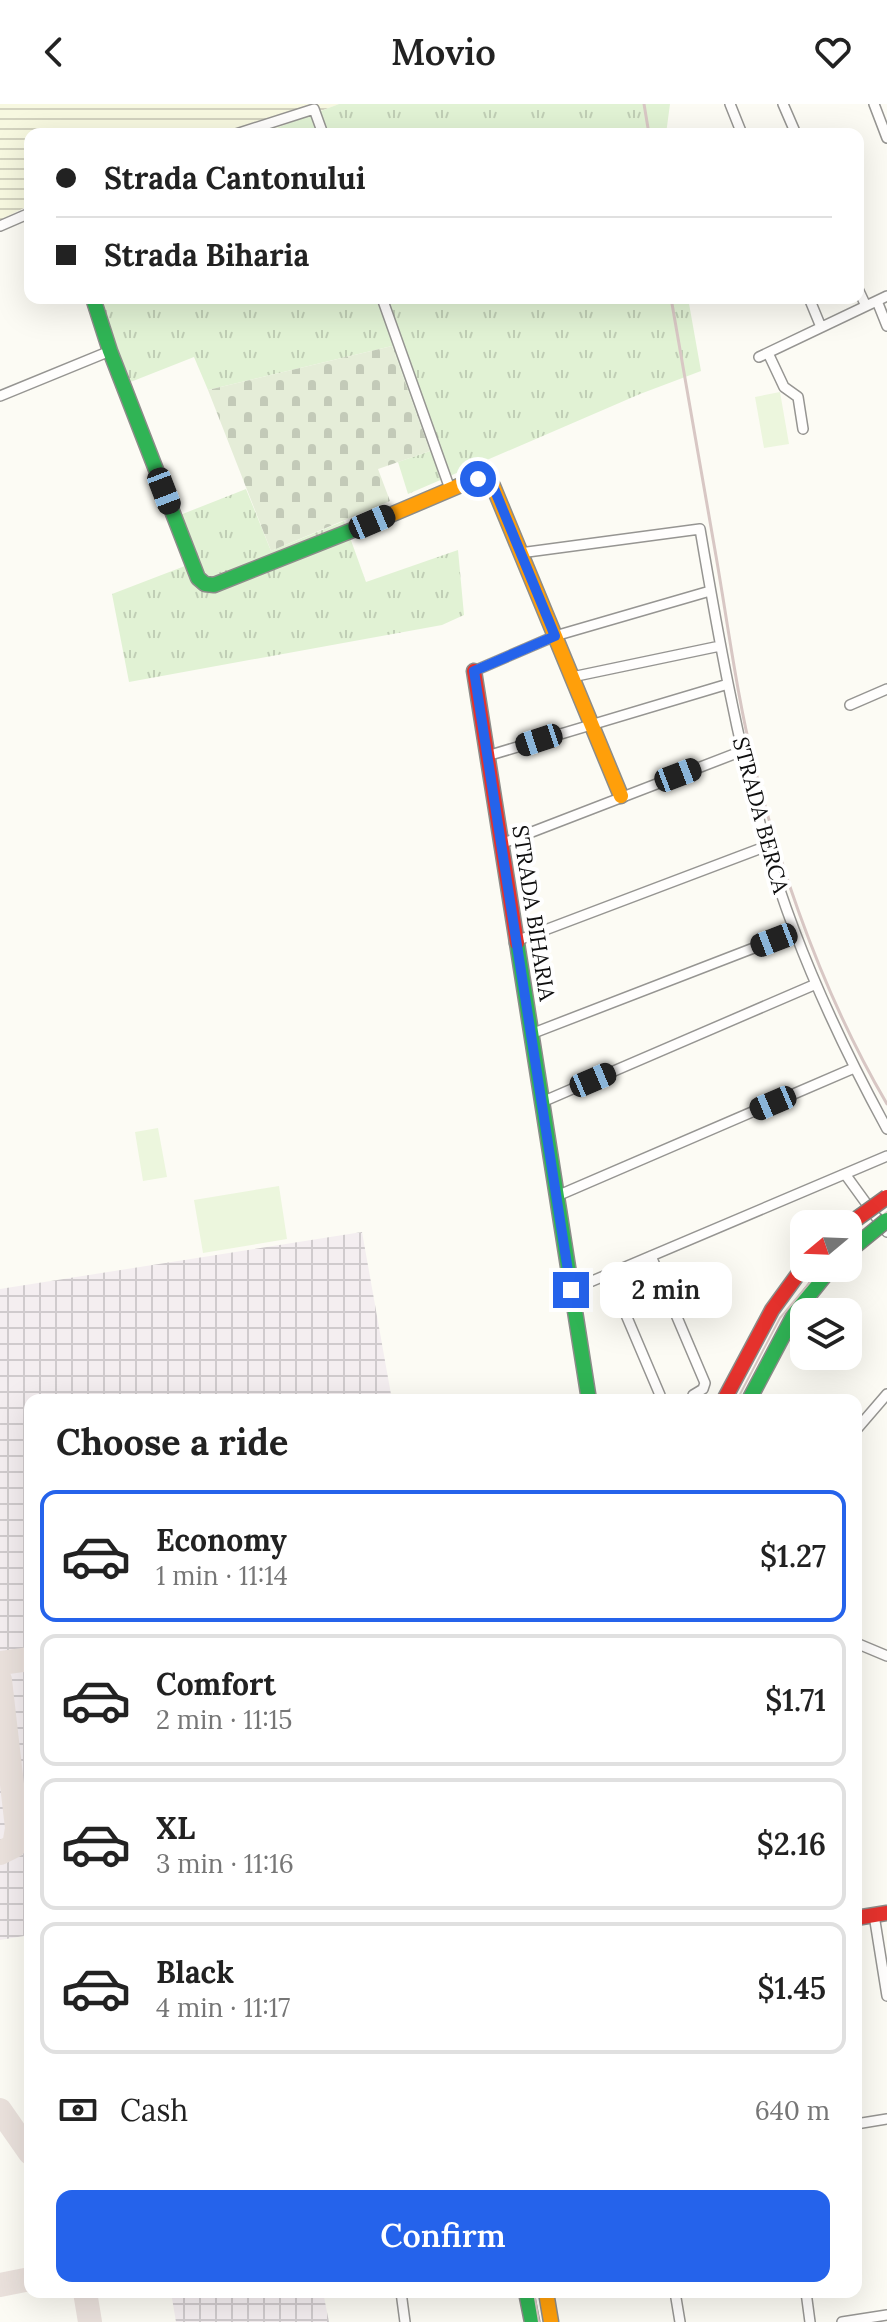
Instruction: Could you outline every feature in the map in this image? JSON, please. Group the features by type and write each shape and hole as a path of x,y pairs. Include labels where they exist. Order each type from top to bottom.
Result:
{"street":[{"path":"730,104 740,128"},
{"path":"783,104 793,128"},
{"path":"874,104 887,138"},
{"path":"255,128 314,109 321,128"},
{"path":"0,226 24,216"},
{"path":"803,429 798,397 784,387 764,355 882,298 887,326"},
{"path":"864,302 866,306"},
{"path":"95,304 110,351 198,578 205,584 214,585 478,479 486,480 493,486 621,796"},
{"path":"384,304 450,489"},
{"path":"811,304 821,327"},
{"path":"0,396 110,351"},
{"name":"STRADA BERCA","path":"520,553 700,529 742,751 767,846 816,984 854,1068 887,1129"},
{"path":"474,671 555,636 710,591"},
{"path":"572,677 720,646"},
{"name":"STRADA BIHARIA","path":"474,671 588,1394"},
{"path":"487,756 728,684"},
{"path":"850,705 887,689"},
{"path":"501,844 742,751"},
{"path":"516,941 767,846"},
{"path":"531,1034 795,932"},
{"path":"542,1102 816,984"},
{"path":"557,1196 854,1068"},
{"path":"571,1290 887,1156"},
{"path":"845,1174 887,1232"},
{"path":"862,1215 887,1197"},
{"path":"862,1241 887,1220"},
{"path":"651,1256 705,1383 703,1389 695,1394"},
{"path":"609,1275 660,1394"},
{"path":"727,1394 778,1299 791,1282"},
{"path":"752,1394 795,1313 820,1282"},
{"path":"862,1423 887,1395"},
{"path":"862,1646 887,1656"},
{"path":"880,1914 887,1996"},
{"path":"862,2123 887,2119"},
{"path":"402,2298 405,2322"},
{"path":"527,2298 532,2322"},
{"path":"547,2298 551,2322"},
{"path":"676,2298 680,2322"},
{"path":"807,2298 810,2322"},
{"path":"842,2322 887,2315"}],"shaded area":[{"path":"362,1232 391,1394 24,1394 24,1936 0,1940 0,1289"},
{"path":"172,2298 324,2298 329,2322 176,2322"}],"green space":[{"path":"0,104 339,104 277,128 24,128 24,208 0,220"},
{"path":"339,104 670,104 667,128 277,128"},
{"path":"101,304 689,304 701,371 640,394 408,494 398,462 430,451 392,346 208,390 194,357 128,383"},
{"path":"392,346 430,451 378,469 390,501 271,551 208,390"},
{"path":"780,392 789,444 764,448 755,397"},
{"path":"246,489 271,551 344,521 366,582 458,550 464,615 442,625 129,682 112,594 198,561 180,515"},
{"path":"158,1128 167,1177 143,1181 135,1132"},
{"path":"279,1186 287,1239 203,1253 194,1200"}],"taxiway":[{"path":"0,1663 24,1660"},
{"path":"0,1680 17,1828 14,1846 0,1853"},
{"path":"0,2110 24,2144"},
{"path":"0,2285 24,2280"},
{"path":"86,2298 90,2322"}],"tram line":[{"path":"862,1232 887,1212"},
{"path":"740,1394 780,1318 810,1282"},
{"path":"535,2298 539,2322"}],"railway":[{"path":"644,104 648,128"},
{"path":"672,304 754,765 779,853 809,939 845,1024 887,1104"}],"traffic: fast":[{"path":"95,304 110,351 198,578 205,584 214,585 388,516"},
{"path":"517,943 588,1394"},
{"path":"862,1241 887,1220"},
{"path":"752,1394 795,1313 820,1282"},
{"path":"527,2298 532,2322"}],"traffic: slow":[{"path":"388,516 468,482 486,480 493,486 621,796"},
{"path":"547,2298 551,2322"}],"traffic: jam":[{"path":"474,671 517,943"},
{"path":"862,1215 887,1197"},
{"path":"727,1394 772,1310 792,1282"},
{"path":"862,1917 887,1913"}],"route":[{"path":"478,479 486,480 493,486 555,636 474,671 571,1290"}]}
